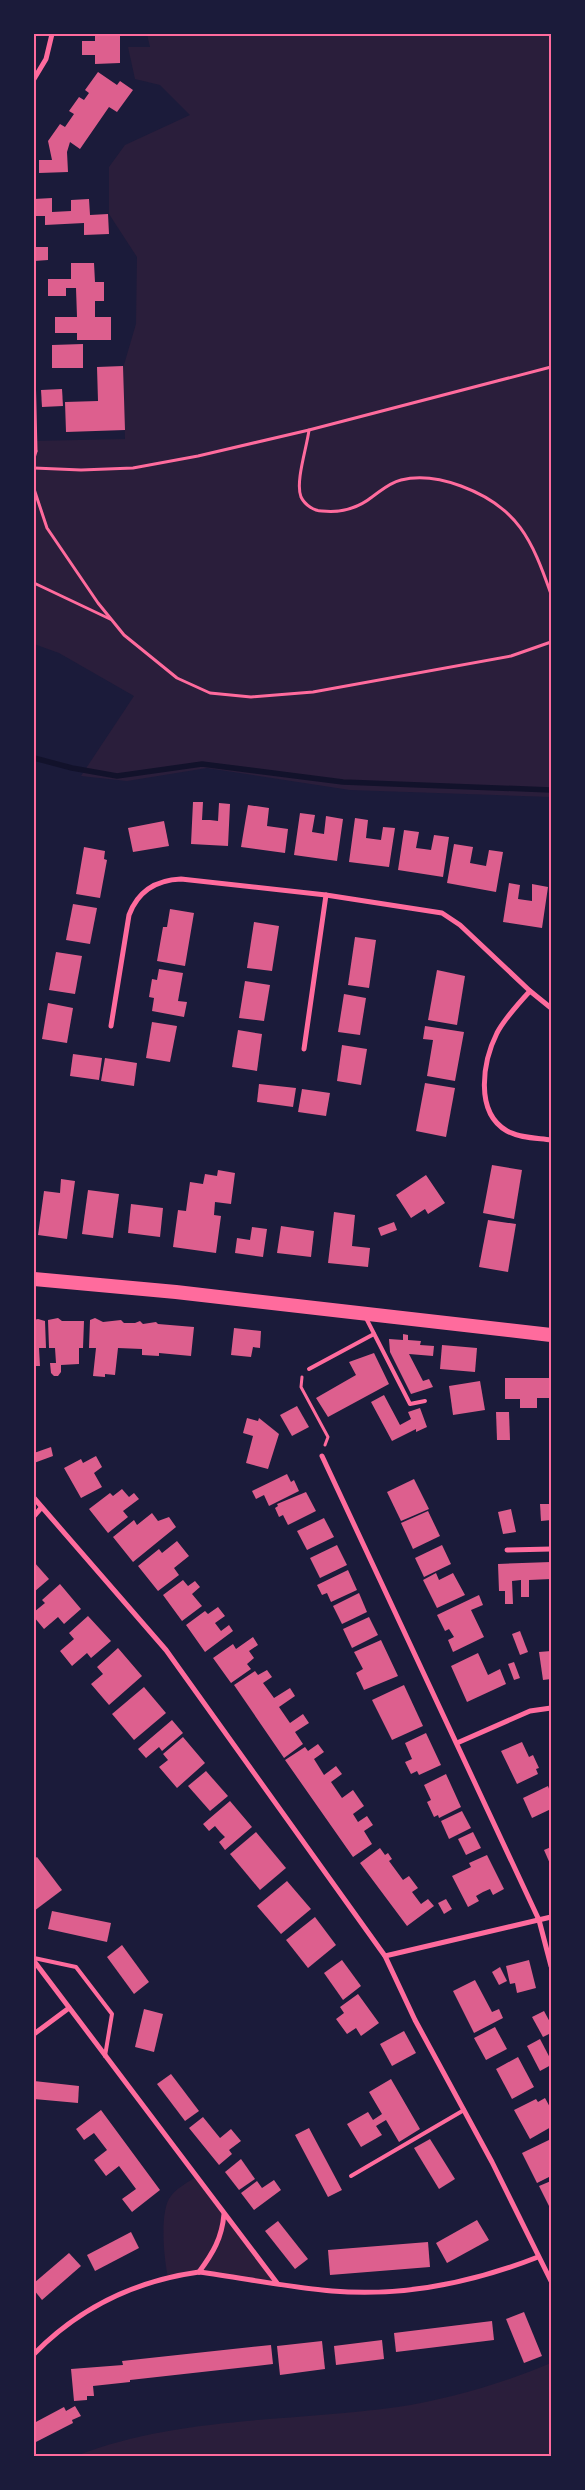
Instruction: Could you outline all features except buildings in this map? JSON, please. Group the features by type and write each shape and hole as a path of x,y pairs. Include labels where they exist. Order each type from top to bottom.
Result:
{"highway":[{"path":"34,1279 551,1335"}],"street":[{"path":"34,79 46,59 52,34"},
{"path":"111,1026 129,915 138,898 152,886 161,882 181,879 326,895 442,912 460,925 530,991 551,1008"},
{"path":"304,1049 326,895"},
{"path":"530,991 506,1019 491,1045 485,1074 486,1104 494,1121 508,1132 551,1140"},
{"path":"322,1456 540,1920 551,1966"},
{"path":"34,1498 166,1650 386,1956 415,2020 464,2110 551,2281"},
{"path":"34,1516 42,1508"},
{"path":"507,1550 551,1549"},
{"path":"457,1744 530,1711 551,1708"},
{"path":"386,1956 551,1917"},
{"path":"34,1960 277,2283"},
{"path":"34,2034 69,2008"},
{"path":"199,2272 216,2248 222,2231 224,2214"},
{"path":"34,2354 62,2328 102,2302 146,2284 199,2272 332,2291 388,2292 416,2290 471,2280 498,2273 538,2257"}],"lane":[{"path":"364,1314 410,1404 425,1401"},
{"path":"309,1369 374,1334"},
{"path":"34,1960 76,1967 112,2014 105,2056"},
{"path":"351,2176 464,2110"}],"path":[{"path":"34,468 81,470 133,468 198,456 309,430 551,367"},
{"path":"34,369 34,458"},
{"path":"309,430 299,489 303,500 310,507 326,512 346,510 365,502 394,481 420,478 438,479 472,490 501,506 520,525 539,560 551,594"},
{"path":"34,489 48,528 124,635 177,678 210,693 230,696 281,696 313,692 511,656 551,642"},
{"path":"34,583 111,619"},
{"path":"309,1369 300,1381 301,1387 328,1437 322,1456"}],"shaded area":[{"path":"147,34 551,34 551,797 350,790 207,768 127,781 81,776 134,696 59,653 34,644 34,441 125,439 123,368 136,324 137,257 109,214 109,167 125,145 190,115 160,85 135,79 128,47 150,47"},
{"path":"196,2177 277,2283 199,2272 168,2277 164,2235 167,2203 176,2190"},
{"path":"551,2363 551,2456 76,2456 115,2443 194,2427 358,2412 417,2404 476,2390"}],"waterway":[{"path":"34,758 72,768 117,776 202,764 343,782 551,790"}]}
